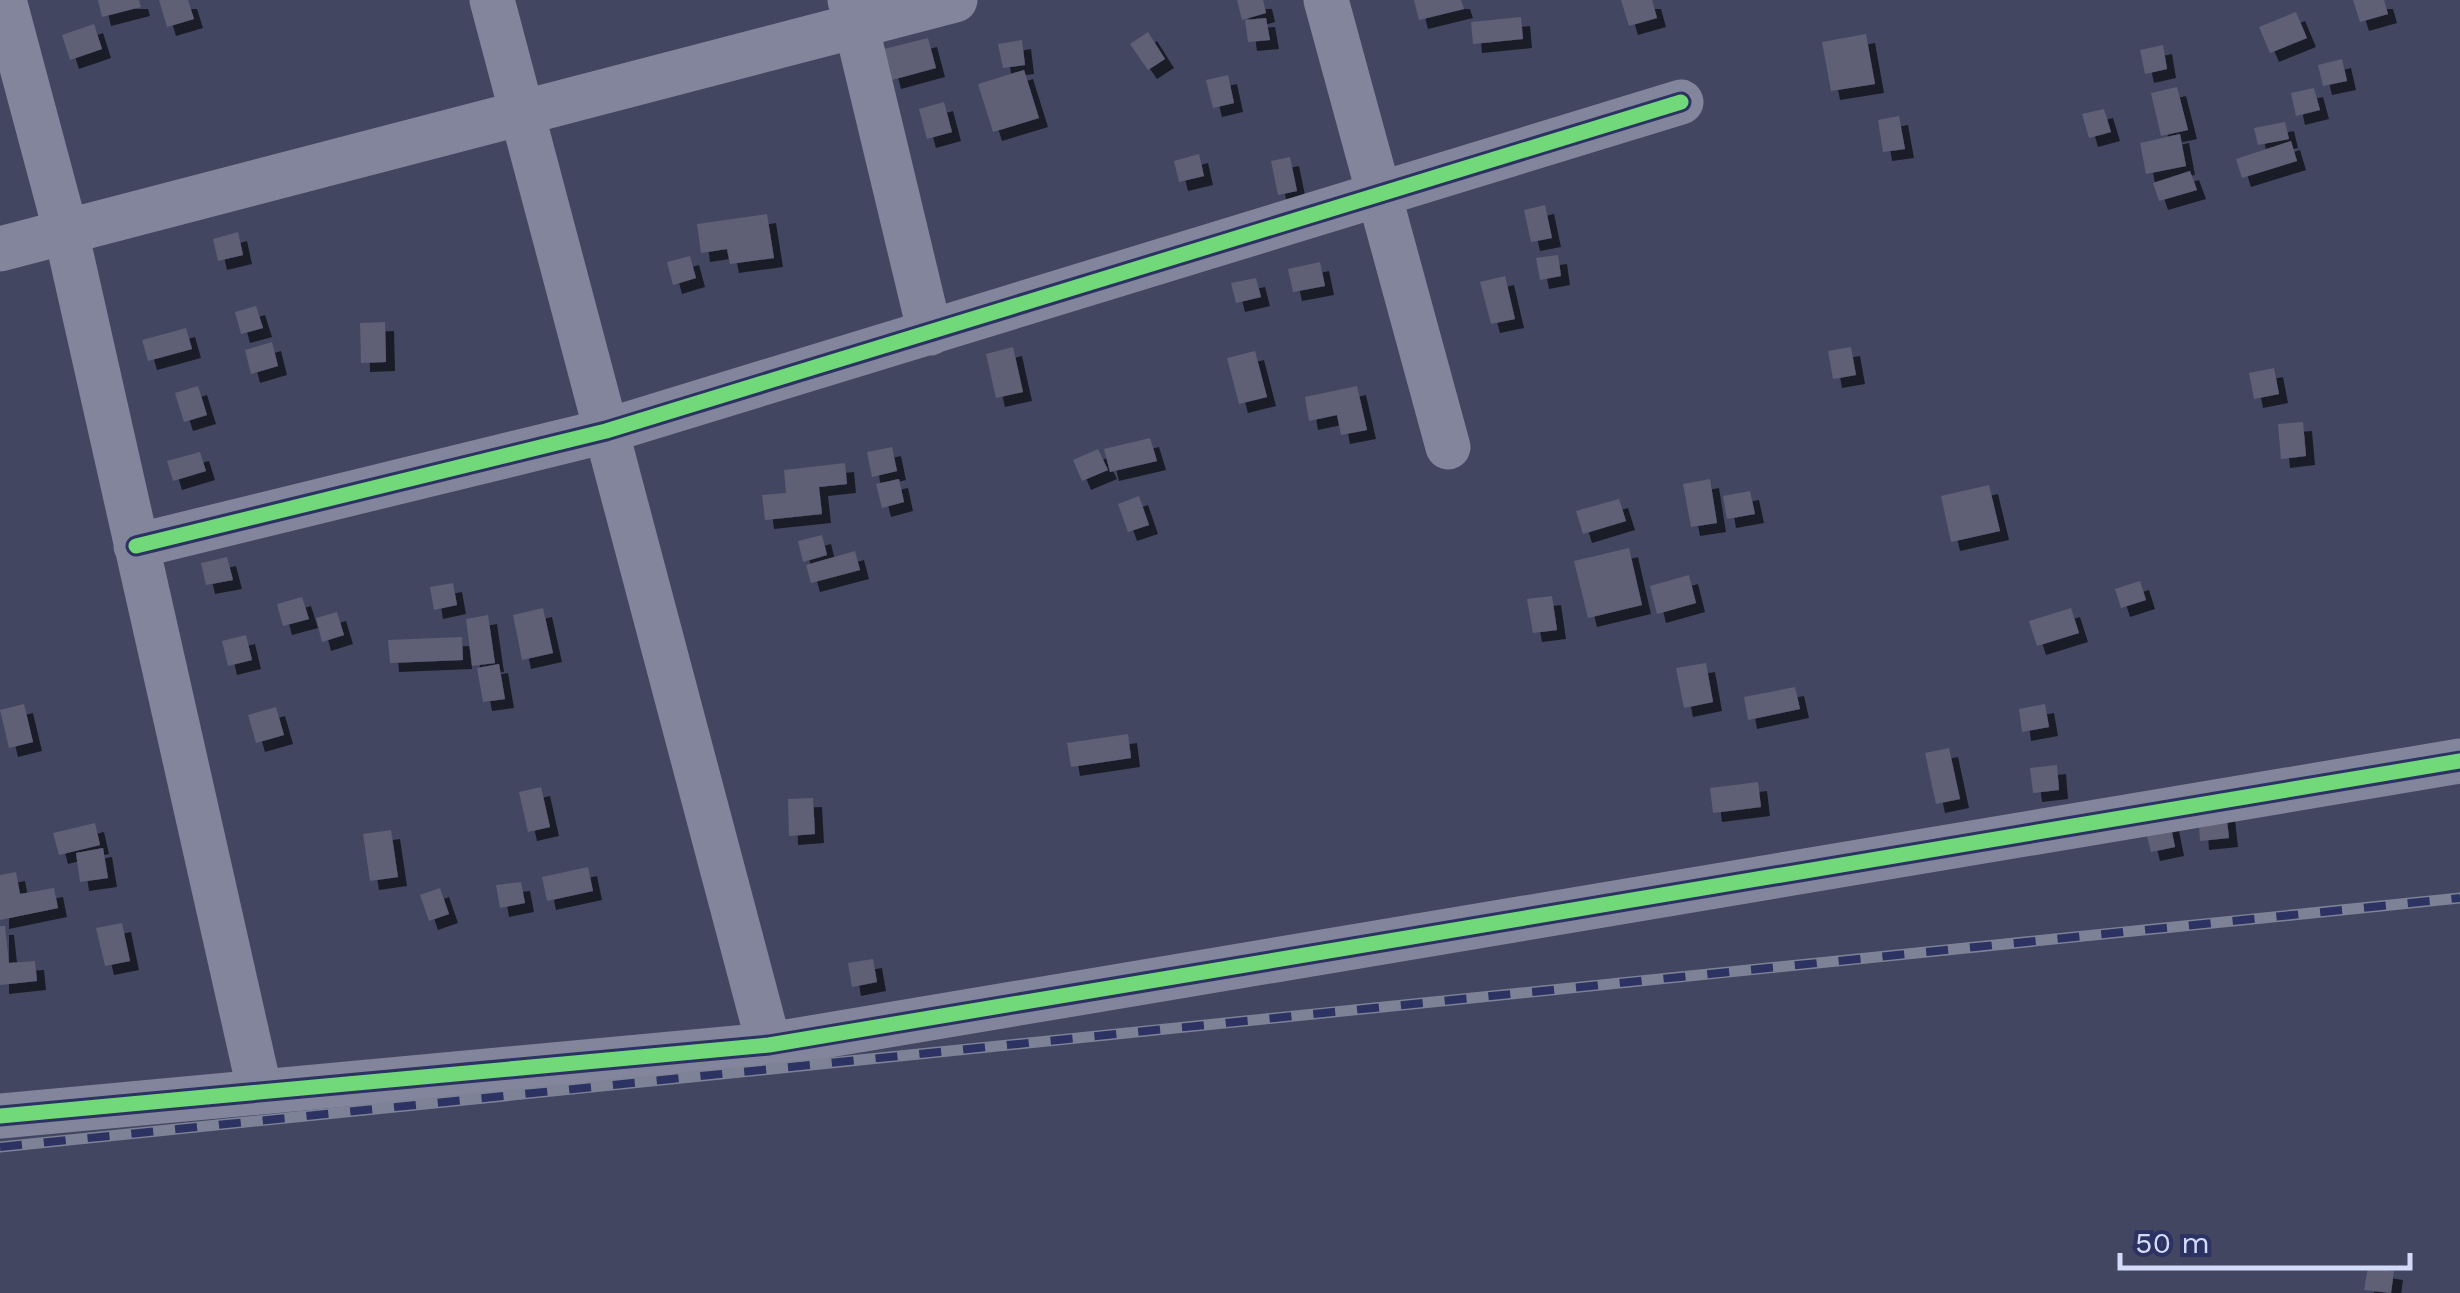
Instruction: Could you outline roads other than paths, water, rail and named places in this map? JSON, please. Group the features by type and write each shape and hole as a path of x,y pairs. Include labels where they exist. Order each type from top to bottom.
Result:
{"street":[{"path":"4,0 66,232 260,1092"},
{"path":"492,0 769,1045"},
{"path":"0,249 523,115 854,13 955,0"},
{"path":"1326,0 1448,446"},
{"path":"854,13 930,333"},
{"path":"136,546 606,431 1681,102"},
{"path":"0,1116 769,1045 2460,760"}],"railway":[{"path":"0,1147 2460,898"}]}
